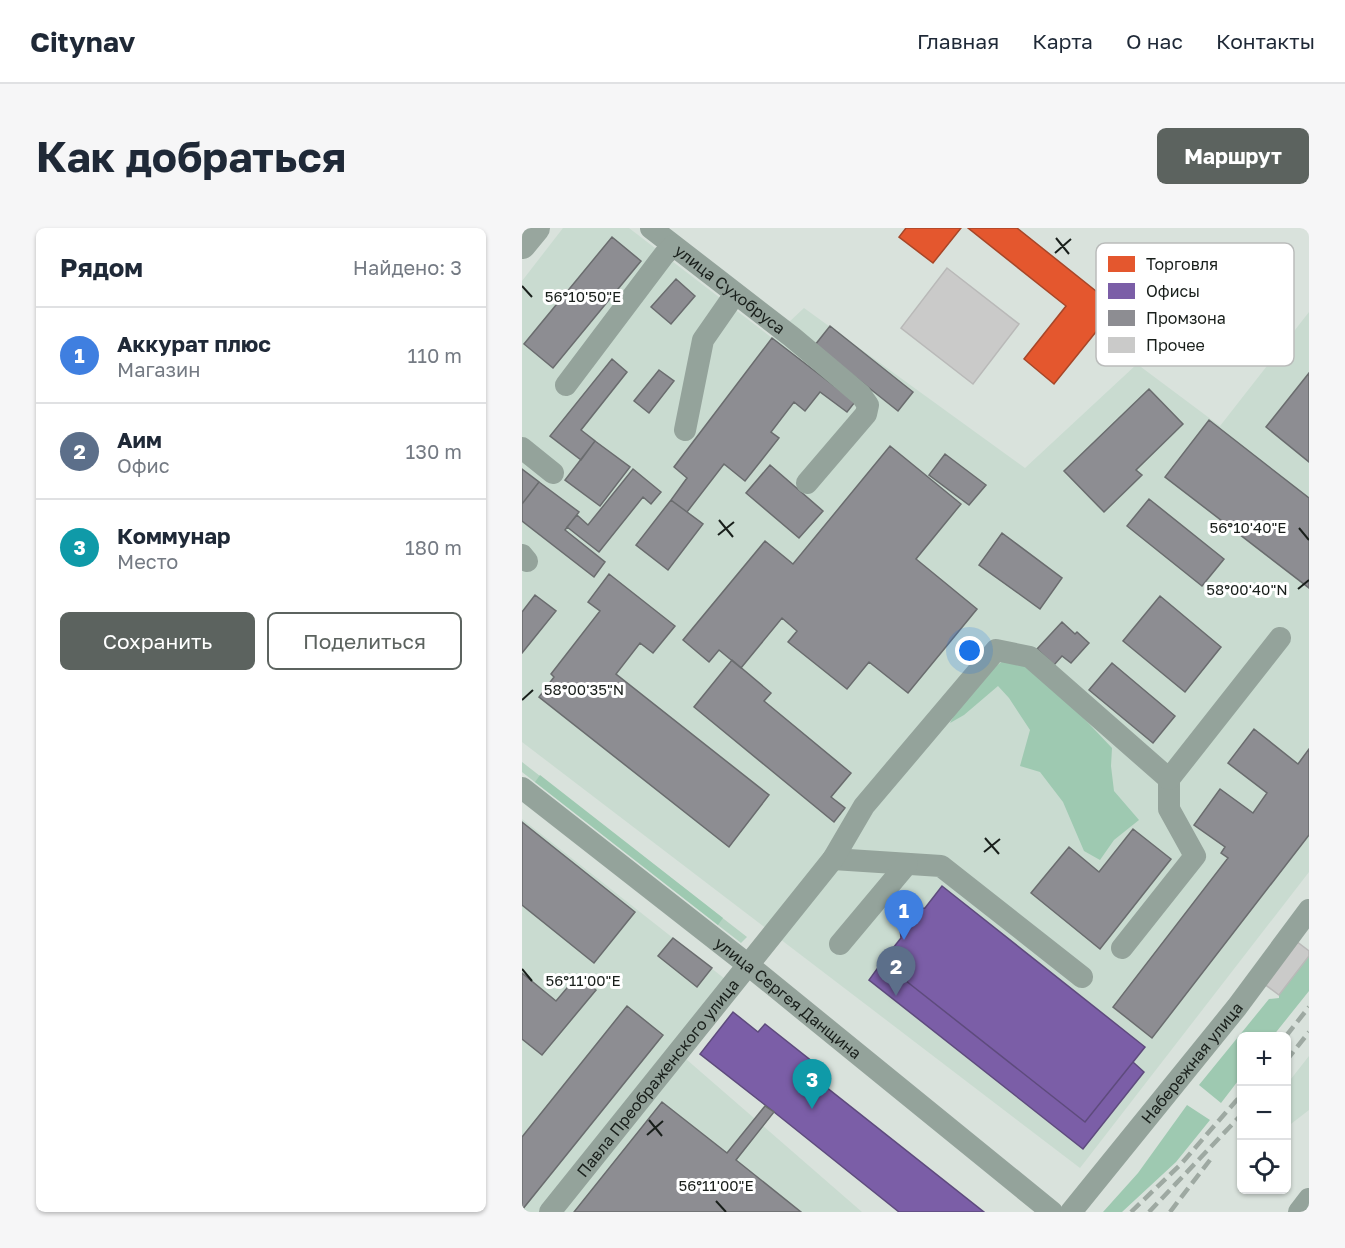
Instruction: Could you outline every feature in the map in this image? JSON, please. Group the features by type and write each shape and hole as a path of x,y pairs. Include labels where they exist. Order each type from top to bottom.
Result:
{"main road":[{"path":"522,245 536,228"}],"street":[{"name":"улица Сухобруса","path":"651,228 810,352 861,395 868,405 867,414 807,483"},
{"path":"566,385 673,246"},
{"path":"685,430 703,340 735,294"},
{"path":"522,448 553,473"},
{"path":"1122,948 1195,855 1169,809 1169,780 1280,638"},
{"name":"Павла Преображенского улица","path":"550,1212 833,859 864,806 996,650 1030,657 1169,780"},
{"name":"улица Сергея Данщина","path":"522,788 747,964 1052,1212"},
{"path":"833,859 941,866 1082,977"},
{"path":"840,945 907,864"},
{"name":"Набережная улица","path":"1071,1212 1237,1007 1309,910"},
{"path":"1299,1212 1309,1199"}],"shaded area":[{"path":"563,228 629,228 772,338 804,308 1025,468 1135,366 1140,366 1220,426 1267,366 1294,366 1294,331 1309,312 1309,872 1080,1168 522,742 522,281"},
{"path":"522,762 747,937 741,943 522,772"},
{"path":"522,819 725,979 671,1046 862,1212 522,1212"},
{"path":"1309,1056 1309,1110 1291,1124 1291,1086 1291,1079"}],"green space":[{"path":"1003,661 1020,662 1056,689 1112,748 1111,766 1114,791 1139,820 1114,840 1100,860 1084,851 1063,802 1040,772 1020,766 1030,730 1009,698 998,686 964,715 950,723 976,680"},
{"path":"540,775 723,918 718,925 535,782"},
{"path":"1309,956 1309,991 1276,1032 1242,1032 1269,999 1279,998"},
{"path":"1237,1038 1237,1082 1221,1103 1199,1085"},
{"path":"1187,1105 1210,1120 1176,1162 1122,1212 1103,1212 1138,1173"}],"building: Торговля":[{"path":"906,228 961,228 933,263 899,237"},
{"path":"968,228 1017,228 1096,291 1096,332 1054,384 1024,359 1066,306"}],"building: Офисы":[{"path":"942,886 1145,1047 1085,1122 882,962 901,938 900,928 914,910 925,908"},
{"path":"882,962 1085,1122 1133,1062 1144,1072 1083,1149 869,980"},
{"path":"733,1012 758,1032 765,1024 823,1070 816,1079 984,1212 899,1212 700,1054"}],"building: Промзона":[{"path":"612,237 641,261 553,368 524,344"},
{"path":"676,279 695,296 671,324 651,307"},
{"path":"830,326 913,392 898,411 815,345"},
{"path":"772,338 855,402 847,412 820,392 805,411 794,402 771,432 779,438 745,481 724,464 687,512 671,500 687,478 674,467"},
{"path":"612,359 627,372 581,430 595,441 581,460 550,436"},
{"path":"659,370 674,381 649,413 634,401"},
{"path":"1309,373 1309,462 1266,427"},
{"path":"1149,389 1183,424 1136,470 1142,475 1104,512 1064,471"},
{"path":"1209,420 1309,498 1309,588 1165,477"},
{"path":"595,441 630,467 600,506 565,480"},
{"path":"890,446 961,504 916,559 977,609 908,693 869,662 847,689 788,642 797,631 782,618 741,668 719,650 709,662 683,640 765,541 793,564"},
{"path":"945,454 986,485 969,505 929,475"},
{"path":"770,465 823,511 799,538 746,493"},
{"path":"522,469 539,482 522,504"},
{"path":"633,469 661,492 651,504 643,497 599,552 567,527 577,515 588,525"},
{"path":"539,482 579,512 565,530 605,562 594,577 522,521 522,504"},
{"path":"1149,499 1224,559 1202,586 1127,526"},
{"path":"671,500 703,524 668,570 636,545"},
{"path":"1002,533 1062,578 1040,609 979,565"},
{"path":"609,574 675,626 653,653 640,643 616,674 769,795 729,847 539,697 554,677 551,674 600,611 588,602"},
{"path":"535,595 556,611 522,653 522,612"},
{"path":"1160,596 1221,647 1185,692 1123,641"},
{"path":"1062,622 1089,643 1071,663 1062,656 1054,665 1037,649"},
{"path":"732,660 771,693 764,701 851,773 831,797 845,808 834,822 694,707"},
{"path":"1112,663 1175,716 1153,743 1089,690"},
{"path":"1254,729 1298,764 1309,749 1309,835 1152,1038 1113,1007 1228,858 1221,853 1225,847 1194,825 1220,789 1253,813 1267,793 1228,763"},
{"path":"522,822 635,912 594,963 522,905"},
{"path":"1133,829 1171,859 1100,949 1031,893 1069,847 1099,872"},
{"path":"673,938 712,968 697,987 658,956"},
{"path":"522,973 556,1001 578,975 596,990 542,1055 522,1039"},
{"path":"627,1006 663,1035 522,1210 522,1137"},
{"path":"662,1102 727,1153 765,1106 774,1112 736,1160 801,1212 574,1212"}],"building: Прочее":[{"path":"947,268 1019,324 973,384 901,328"},
{"path":"1296,941 1309,951 1309,956 1279,995 1263,983"}],"railway":[{"path":"1289,1032 1309,1007"},
{"path":"1291,1055 1309,1032"},
{"path":"1131,1212 1181,1164 1237,1100"},
{"path":"1149,1212 1237,1119"},
{"path":"1170,1212 1210,1160"}],"place":[{"name":"Аккурат плюс","path":"904,940"},
{"name":"Аим","path":"896,996"},
{"name":"Коммунар","path":"812,1109"}]}
